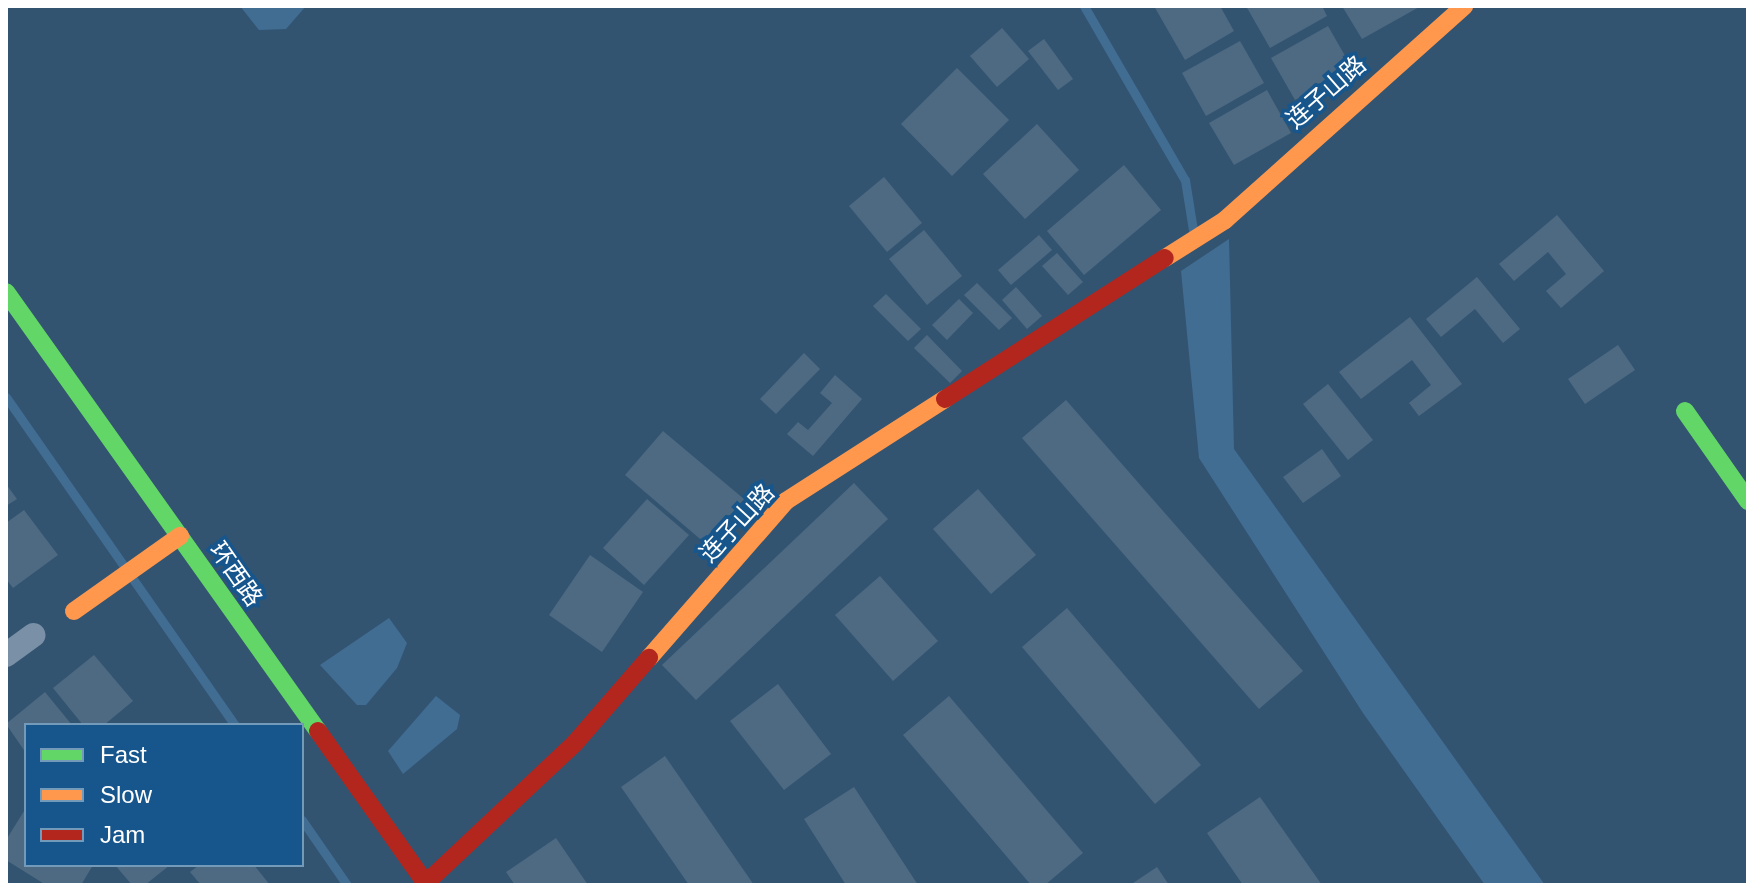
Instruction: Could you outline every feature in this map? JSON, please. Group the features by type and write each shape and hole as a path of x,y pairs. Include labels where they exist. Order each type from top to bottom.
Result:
{"street":[{"name":"连子山路","path":"427,884 575,743 786,501 1225,220 1464,6"},
{"name":"环西路","path":"6,292 427,884"},
{"path":"1685,411 1748,501"},
{"path":"74,611 180,536"},
{"path":"6,655 34,635"}],"water":[{"path":"240,6 306,6 286,29 259,30"},
{"path":"1229,239 1234,449 1545,885 1485,885 1363,713 1199,458 1181,271"},
{"path":"389,618 407,643 397,668 366,705 357,705 320,665"},
{"path":"436,696 460,715 457,729 403,774 388,751"}],"building":[{"path":"1154,6 1220,6 1234,31 1185,60"},
{"path":"1246,6 1322,6 1327,16 1270,48"},
{"path":"1342,6 1421,6 1362,39"},
{"path":"1328,26 1352,68 1295,100 1271,58"},
{"path":"1002,28 1029,59 997,87 970,56"},
{"path":"1044,39 1073,79 1058,90 1028,51"},
{"path":"1240,41 1264,83 1206,116 1182,73"},
{"path":"957,68 1009,120 952,176 901,124"},
{"path":"1267,90 1291,133 1234,165 1209,123"},
{"path":"1037,124 1079,170 1025,219 983,174"},
{"path":"1124,165 1161,210 1084,275 1047,231"},
{"path":"884,177 922,223 887,252 849,206"},
{"path":"1557,215 1604,271 1561,308 1546,291 1566,274 1548,252 1514,281 1499,264"},
{"path":"924,230 962,276 927,305 889,259"},
{"path":"1039,235 1052,250 1011,285 998,270"},
{"path":"1057,253 1083,282 1068,295 1042,266"},
{"path":"1477,277 1520,329 1503,343 1475,309 1441,337 1426,319"},
{"path":"977,283 1012,318 999,330 964,295"},
{"path":"1016,287 1042,316 1027,329 1002,300"},
{"path":"886,294 921,329 908,341 873,306"},
{"path":"959,299 973,313 947,340 932,325"},
{"path":"1410,317 1462,384 1419,416 1409,403 1431,385 1412,360 1361,399 1339,372"},
{"path":"927,335 962,371 950,383 914,348"},
{"path":"1618,345 1635,370 1585,404 1568,379"},
{"path":"804,353 820,369 776,414 760,399"},
{"path":"835,375 862,399 813,456 787,434 798,422 808,430 832,403 820,393"},
{"path":"1328,384 1373,440 1348,460 1303,404"},
{"path":"1066,400 1303,671 1259,709 1022,438"},
{"path":"663,431 744,499 706,544 625,475"},
{"path":"1322,449 1341,476 1303,503 1283,477"},
{"path":"854,483 888,519 696,700 662,665"},
{"path":"6,484 17,499 6,506"},
{"path":"978,489 1036,555 991,594 933,529"},
{"path":"647,499 689,535 644,585 603,548"},
{"path":"24,510 58,555 13,588 6,579 6,523"},
{"path":"590,555 643,592 602,652 549,615"},
{"path":"880,576 938,641 893,681 835,615"},
{"path":"1067,608 1201,765 1155,804 1022,647"},
{"path":"94,655 133,701 106,723 81,723 53,688"},
{"path":"778,684 831,754 784,790 730,721"},
{"path":"45,692 70,723 24,723 24,750 6,724"},
{"path":"949,696 1083,853 1045,885 1031,885 903,735"},
{"path":"665,756 754,885 689,885 621,787"},
{"path":"854,787 918,885 846,885 804,819"},
{"path":"1260,797 1322,885 1243,885 1207,833"},
{"path":"24,811 24,867 92,867 81,885 46,885 6,860 6,840"},
{"path":"556,838 588,885 515,885 506,872"},
{"path":"117,867 168,867 145,885 132,885"},
{"path":"196,867 256,867 270,885 201,885 190,872"},
{"path":"1157,867 1169,885 1130,885"}],"waterway":[{"path":"1084,6 1185,180 1193,230"},
{"path":"6,397 234,723"},
{"path":"304,823 347,885"}],"traffic: fast":[{"path":"6,292 318,731"},
{"path":"1685,411 1748,501"}],"traffic: slow":[{"path":"1165,258 1225,220 1464,6"},
{"path":"649,658 786,501 945,399"},
{"path":"74,611 180,536"}],"traffic: jam":[{"path":"945,399 1165,258"},
{"path":"426,883 575,743 649,658"},
{"path":"318,731 427,885"}]}
